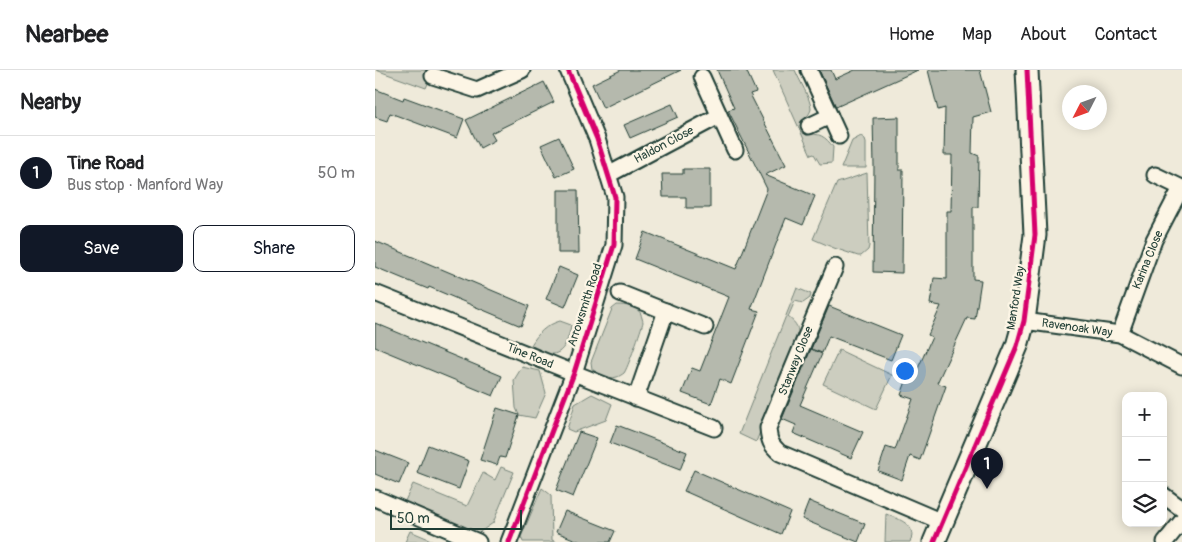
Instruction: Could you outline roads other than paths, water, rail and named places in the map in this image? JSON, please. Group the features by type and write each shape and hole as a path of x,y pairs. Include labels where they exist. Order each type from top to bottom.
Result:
{"street":[{"path":"433,76 477,90 522,70"},
{"name":"Arrowsmith Road","path":"509,542 574,373 615,246 615,197 597,139 568,70"},
{"path":"809,70 839,136"},
{"name":"Manford Way","path":"934,542 1017,346 1024,321 1035,235 1027,70"},
{"path":"702,77 735,150"},
{"name":"Haldon Close","path":"608,175 719,116"},
{"path":"809,126 830,116"},
{"name":"Karina Close","path":"1120,334 1154,240 1182,188 1155,175"},
{"name":"Stanway Close","path":"835,267 769,428 769,437 772,445 780,454 942,522"},
{"name":"Tine Road","path":"375,293 714,428"},
{"path":"620,293 705,327"},
{"path":"636,398 666,311"},
{"name":"Ravenoak Way","path":"1024,321 1120,334 1182,366"},
{"path":"375,498 478,542"},
{"path":"1167,498 1182,509"},
{"path":"1165,542 1182,521"}],"place":[{"name":"Tine Road","path":"987,489"}]}
